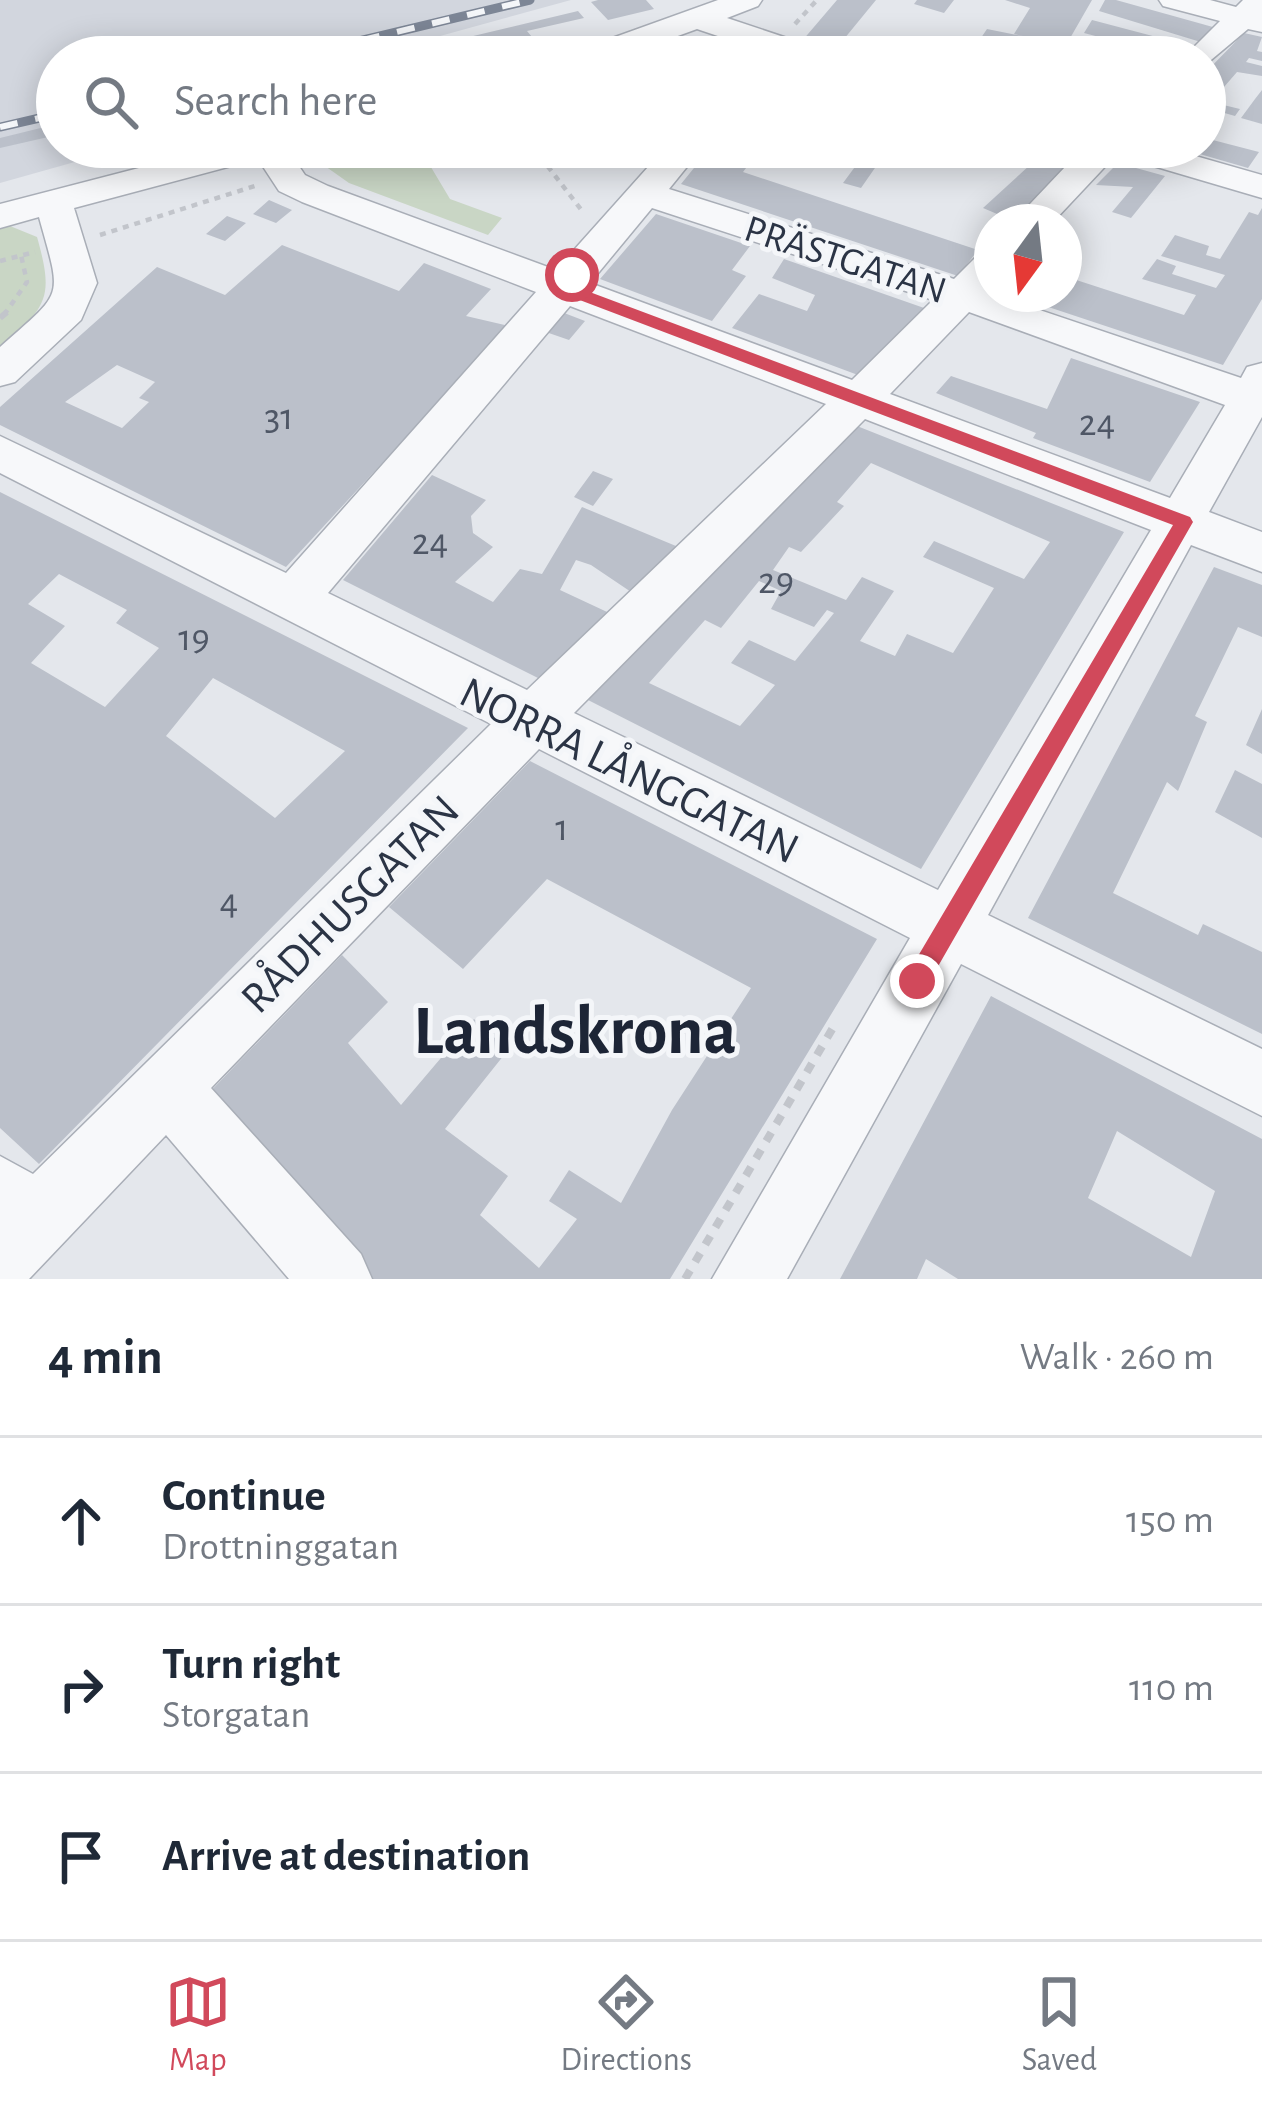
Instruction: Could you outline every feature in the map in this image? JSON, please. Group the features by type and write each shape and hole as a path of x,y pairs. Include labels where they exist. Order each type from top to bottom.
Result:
{"street":[{"path":"654,36 747,0"},
{"path":"1174,0 1255,14"},
{"path":"1226,37 1255,14"},
{"path":"702,20 736,36"},
{"path":"293,600 666,168"},
{"path":"1049,204 1084,168"},
{"path":"1195,168 1262,188"},
{"path":"0,216 53,203 268,170 315,194 1262,552"},
{"name":"PRÄSTGATAN","path":"644,193 974,279"},
{"path":"0,371 67,310 77,283 53,203"},
{"name":"RÅDHUSGATAN","path":"12,1224 166,1086 974,283"},
{"name":"PRÄSTGATAN","path":"1060,312 1256,388"},
{"path":"748,1279 1184,522 1256,388"},
{"name":"NORRA LÅNGGATAN","path":"0,453 1262,1083"},
{"path":"166,1086 336,1279"}],"path":[{"path":"549,168 604,238"},
{"path":"0,261 67,245 268,170"},
{"path":"0,318 28,282 21,255"},
{"path":"685,1279 841,1015"}],"shaded area":[{"path":"0,0 571,0 440,36 36,36 36,168 53,168 0,183"}],"green space":[{"path":"328,168 432,168 450,199 502,218 488,235 349,183"},
{"path":"10,226 37,237 45,289 37,311 0,349 0,228"}],"building":[{"path":"646,0 654,9 608,20 591,2"},
{"path":"837,0 876,0 846,36 806,36"},
{"path":"917,0 954,0 944,13 914,4"},
{"path":"1005,0 1092,0 1071,36 1014,34 1030,8"},
{"path":"1105,0 1116,0 1220,29 1212,36 1181,36 1099,11"},
{"path":"578,11 584,18 527,31 531,36 473,36"},
{"path":"1092,20 1153,36 1095,36 1084,33"},
{"path":"987,29 1022,36 982,36"},
{"path":"1244,33 1262,37 1257,51 1262,52 1262,61 1249,58 1246,62 1262,66 1262,76 1237,72 1226,85 1226,51"},
{"path":"1262,90 1262,124 1241,118 1255,99"},
{"path":"1226,106 1240,109 1235,116 1226,113"},
{"path":"36,129 36,140 0,148 0,138"},
{"path":"1226,143 1259,152 1248,168 1226,162"},
{"path":"694,168 746,168 743,172 974,249 958,276 681,184"},
{"path":"854,168 875,168 861,188 843,183"},
{"path":"1027,168 1077,168 1040,204 987,204"},
{"path":"1113,168 1165,176 1131,218 1112,212 1133,187 1096,185"},
{"path":"269,200 292,210 276,223 253,214"},
{"path":"1262,208 1262,299 1223,365 1063,312 1082,312 1082,282 1184,315 1196,295 1142,279 1157,259 1176,266 1172,274 1216,288 1225,275 1161,256 1175,235 1209,246 1206,255 1220,259 1249,212 1258,215"},
{"path":"656,214 750,246 732,270 746,276 712,321 600,279"},
{"path":"227,216 246,223 225,241 206,234"},
{"path":"282,245 399,291 424,263 491,289 466,316 509,326 286,567 0,425 0,407 157,267 225,295","holes":["117,365 155,382 139,398 149,402 122,428 65,402"]},
{"path":"784,259 927,309 866,378 732,328 759,294 807,311 815,295 772,278"},
{"path":"559,311 585,321 569,340 543,331"},
{"path":"1071,358 1200,402 1150,482 1033,438 1036,433 936,393 951,376 1047,409"},
{"path":"857,426 1124,532 921,869 588,700","holes":["871,463 1050,542 1024,579 934,541 923,557 994,588 953,653 907,634 895,656 860,641 894,591 862,577 846,600 773,570 789,547 801,552 844,506 837,502","759,581 781,591 771,609 814,627 827,610 834,613 795,661 749,640 731,663 775,685 740,726 649,683 705,620 721,628"]},
{"path":"593,471 613,479 593,506 574,497"},
{"path":"432,475 486,500 471,516 473,533 493,547 455,582 493,602 520,569 542,574 582,507 688,551 640,598 576,560 560,590 620,618 552,685 343,580"},
{"path":"0,492 468,728 39,1164 0,1128","holes":["59,574 127,610 116,623 159,648 105,707 31,663 65,626 28,604","213,678 345,751 275,818 166,736"]},
{"path":"1214,567 1262,585 1262,637 1238,627 1195,716 1207,722 1178,791 1167,782 1113,893 1198,935 1203,924 1262,952 1262,1034 1028,918"},
{"path":"1262,709 1262,754 1246,745"},
{"path":"530,761 877,939 670,1279 371,1279 204,1098 342,955 388,1002 348,1043 401,1105 474,1019 508,1050 445,1129 508,1176 480,1215 539,1268 577,1219 549,1201 569,1170 621,1203 672,1110 751,988 547,879 463,969 389,907"},
{"path":"1235,770 1262,784 1262,838 1215,812"},
{"path":"991,996 1262,1139 1262,1279 958,1279 926,1259 917,1279 840,1279","holes":["1117,1131 1215,1191 1191,1257 1088,1198"]}],"railway":[{"path":"380,36 530,0"},
{"path":"0,127 36,119"}],"district":[{"name":"Landskrona","path":"575,1029"}],"route":[{"path":"572,275 561,287 1184,522 917,981"}]}
